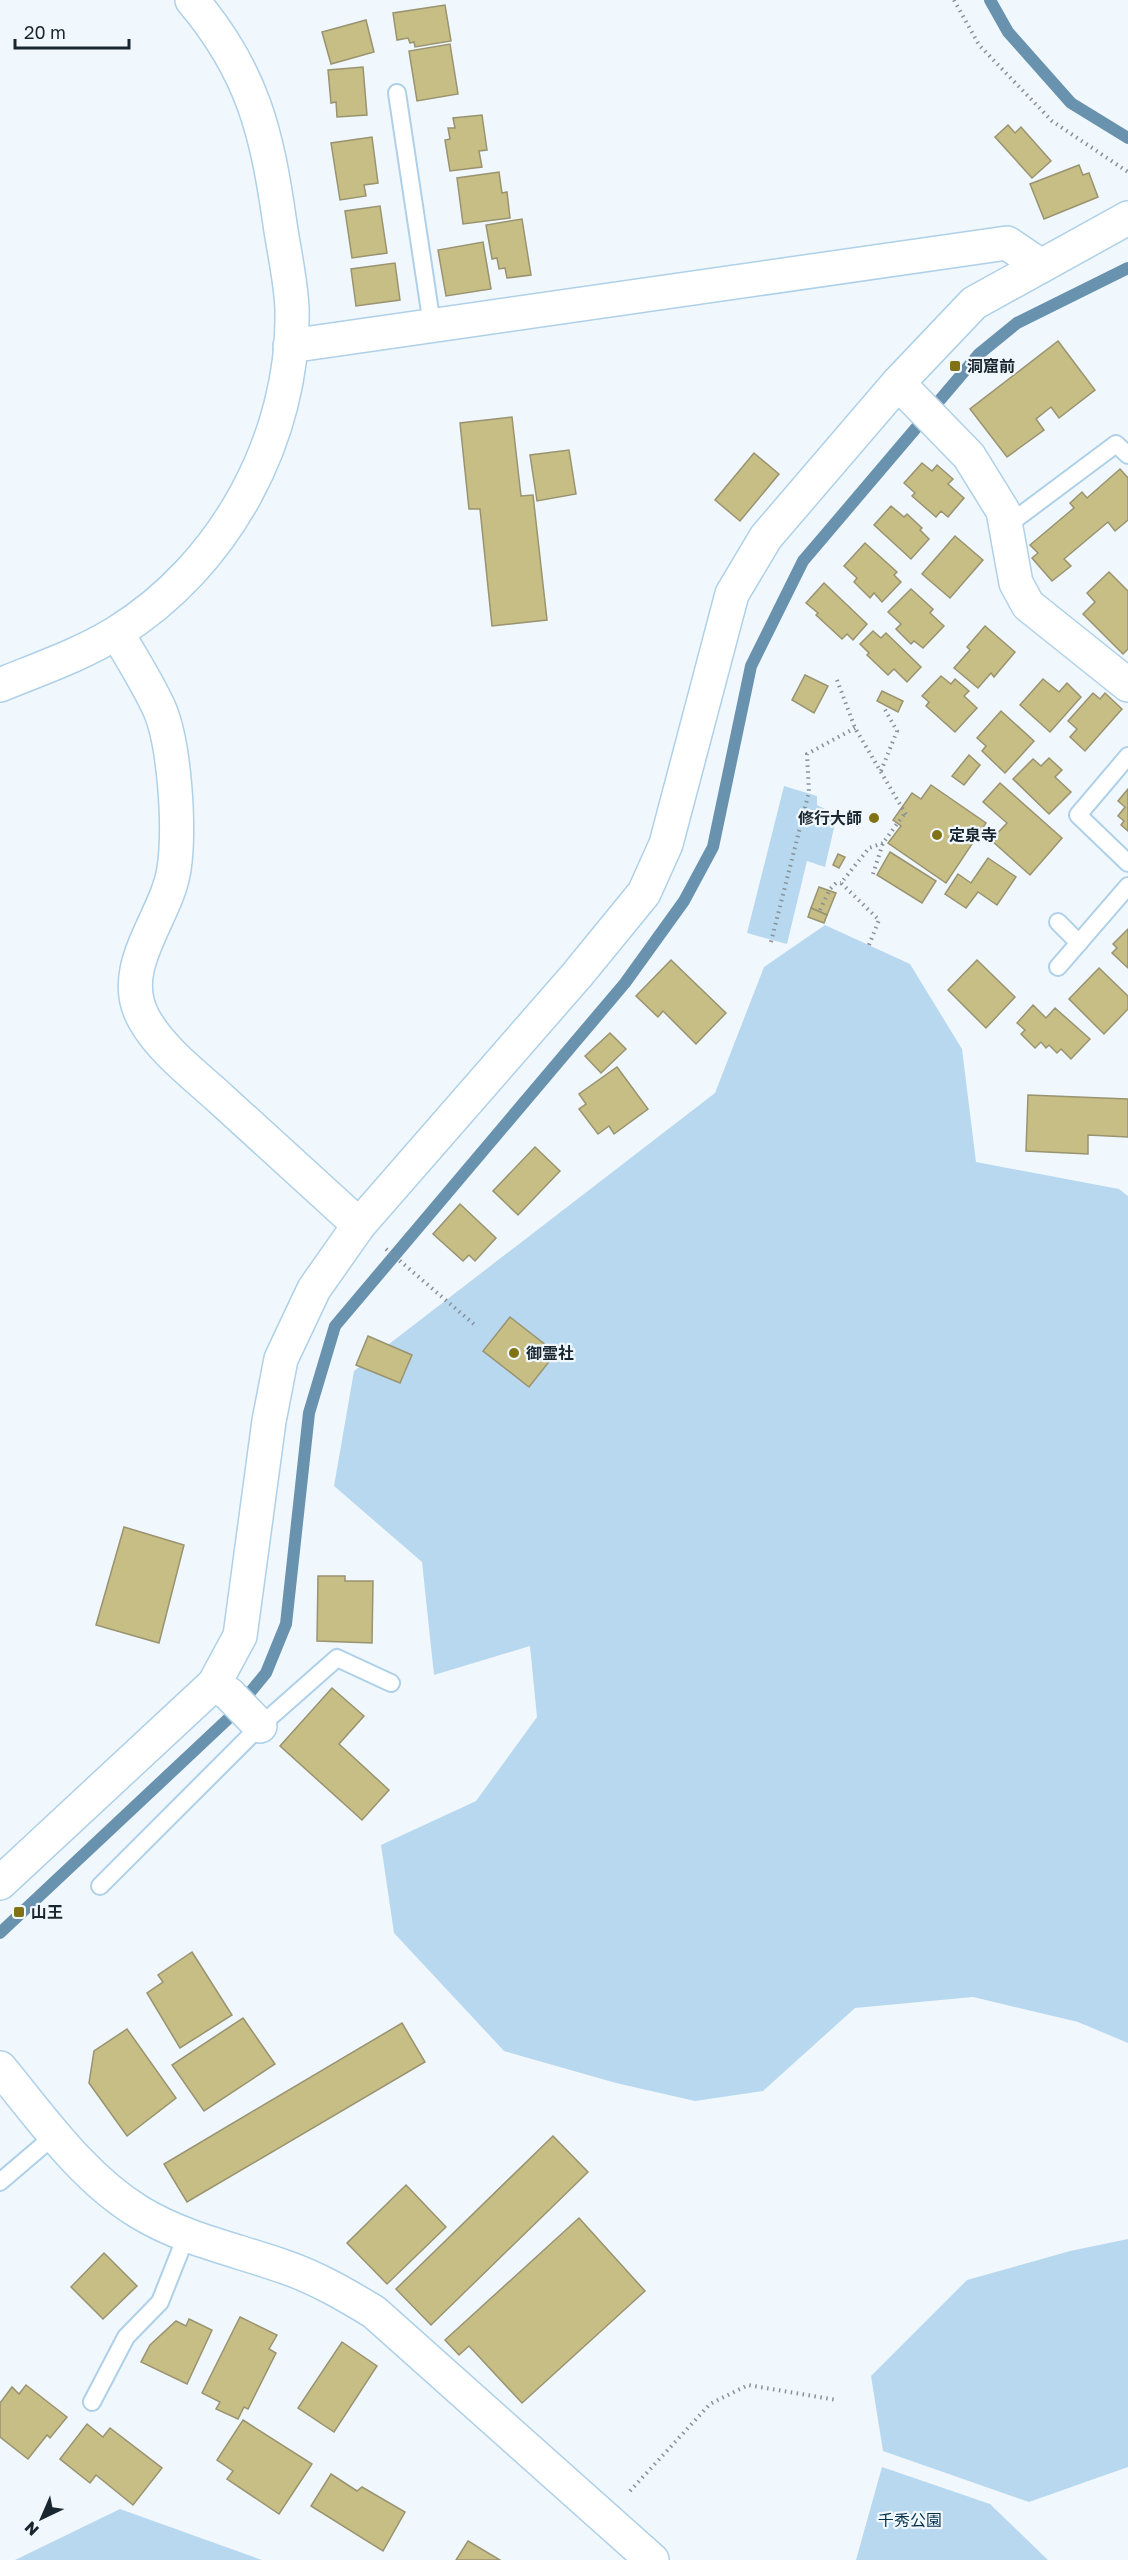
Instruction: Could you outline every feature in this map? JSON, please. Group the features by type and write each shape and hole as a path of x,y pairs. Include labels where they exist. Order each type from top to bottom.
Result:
{"street":[{"path":"0,685 80,653 117,633 177,586 227,526 248,493 278,412 290,346 292,308 273,172 261,121 228,47 192,0"},
{"path":"0,1882 223,1691 240,1636 269,1421 281,1359 314,1289 371,1236 644,893 666,844 732,594 770,531 918,403 974,303 1128,218"},
{"path":"290,346 1007,243 1041,266"},
{"path":"918,403 969,456 1003,511 1016,583 1028,605 1128,685"},
{"path":"117,633 159,709 170,744 175,808 174,869 162,909 136,968 135,990 143,1018 171,1053 371,1236"},
{"path":"223,1691 260,1726"},
{"path":"0,2068 103,2187 140,2213 187,2234 288,2267 332,2286 374,2312 652,2560"}],"lane":[{"path":"397,93 432,324"},
{"path":"1005,526 1116,444 1128,455"},
{"path":"1128,756 1078,815 1128,863"},
{"path":"1058,967 1128,886"},
{"path":"1058,922 1079,943"},
{"path":"100,1886 260,1726 337,1658 391,1683"},
{"path":"0,2182 56,2135"},
{"path":"92,2402 126,2337 160,2302 187,2234"}],"path":[{"path":"954,0 979,45 1052,122 1128,172"},
{"path":"837,680 855,728 908,818"},
{"path":"881,771 897,731 883,706"},
{"path":"771,942 809,792 807,754 855,728"},
{"path":"873,874 883,843 905,813"},
{"path":"820,910 836,883 841,883 869,848 883,843"},
{"path":"841,883 879,920 869,945"},
{"path":"371,1236 476,1326"},
{"path":"606,2518 710,2404 748,2385 837,2400"}],"green space":[{"path":"784,786 817,796 817,805 837,815 825,867 807,861 787,944 747,933"},
{"path":"825,925 910,964 962,1049 976,1162 1119,1189 1128,1196 1128,2043 1078,2022 973,1997 855,2008 763,2091 695,2101 616,2083 504,2051 394,1933 381,1845 476,1801 537,1717 530,1646 434,1675 422,1562 334,1486 354,1371 715,1093 764,967"},
{"path":"1128,2239 1128,2467 1029,2502 883,2451 871,2376 967,2280 1070,2251"},
{"name":"千秀公園","path":"882,2467 990,2504 1048,2560 856,2560"},
{"path":"120,2509 262,2560 15,2560"}],"building":[{"path":"445,5 451,41 415,47 414,42 410,43 408,38 397,40 393,13"},
{"path":"366,20 374,52 331,64 322,32"},
{"path":"450,44 458,94 417,101 409,51"},
{"path":"363,67 367,115 337,117 336,102 331,103 328,70"},
{"path":"482,115 487,150 479,151 482,167 450,171 445,140 450,139 448,128 455,128 453,118"},
{"path":"1008,125 1015,133 1021,127 1051,161 1032,178 995,137"},
{"path":"372,137 378,183 364,185 366,196 340,200 331,143"},
{"path":"1079,165 1083,175 1089,173 1098,197 1044,219 1030,184"},
{"path":"499,172 502,193 507,192 510,218 463,224 457,178"},
{"path":"380,206 387,253 352,258 345,211"},
{"path":"522,219 531,275 507,278 505,268 499,269 497,258 492,259 486,225"},
{"path":"483,242 491,289 446,296 438,250"},
{"path":"395,263 400,300 356,306 351,269"},
{"path":"1058,341 1095,390 1059,418 1051,407 1036,419 1044,430 1007,457 970,409"},
{"path":"512,417 521,496 533,495 547,620 492,626 480,509 469,509 460,423"},
{"path":"569,450 576,494 537,501 530,455"},
{"path":"754,453 779,474 740,521 715,500"},
{"path":"922,463 932,471 937,465 953,479 948,484 964,498 948,517 941,511 936,517 912,496 915,493 904,483"},
{"path":"1120,469 1128,478 1128,520 1115,531 1108,522 1064,559 1071,566 1052,581 1032,558 1038,553 1030,545 1074,508 1070,503 1082,492 1087,498"},
{"path":"891,506 904,517 907,514 922,528 920,530 929,539 911,559 874,525"},
{"path":"955,536 983,560 950,598 922,574"},
{"path":"865,543 897,572 894,575 901,582 882,602 874,593 870,598 854,582 857,578 844,566"},
{"path":"1109,572 1128,591 1128,649 1123,654 1083,614 1095,602 1087,593"},
{"path":"824,583 867,624 853,640 847,634 842,639 806,603"},
{"path":"911,589 933,609 930,613 944,626 923,648 914,641 911,644 896,629 901,624 888,612"},
{"path":"985,626 1015,652 994,677 991,673 978,688 954,668 970,650 967,647"},
{"path":"873,631 881,638 886,633 921,667 907,682 894,669 888,675 867,655 869,653 860,644"},
{"path":"805,675 828,686 814,713 792,700"},
{"path":"941,676 951,684 955,679 969,691 964,696 977,708 955,732 926,706 929,702 922,696"},
{"path":"1043,679 1059,692 1067,683 1081,697 1050,732 1020,705"},
{"path":"882,691 903,701 898,712 877,701"},
{"path":"1093,693 1100,699 1105,693 1122,709 1085,751 1070,737 1077,729 1068,721"},
{"path":"1001,711 1034,741 1005,773 982,751 986,746 977,738"},
{"path":"969,755 980,765 964,785 952,776"},
{"path":"1049,758 1062,770 1055,777 1071,792 1049,814 1013,779 1033,759 1041,766"},
{"path":"1000,783 1062,838 1030,875 991,840 1007,823 983,802"},
{"name":"定泉寺","path":"931,785 986,823 946,883 888,843 901,826 893,820 912,793 921,799"},
{"path":"1128,789 1128,831 1121,825 1124,821 1118,816 1125,807 1118,801"},
{"path":"890,852 936,881 922,903 877,875"},
{"path":"838,854 845,857 839,868 833,865"},
{"path":"988,858 1016,877 997,905 978,892 966,908 945,894 958,874 971,883"},
{"path":"819,887 836,893 827,915 811,908"},
{"path":"811,908 827,915 824,923 808,917"},
{"path":"1128,929 1128,968 1112,953 1117,948 1113,944"},
{"path":"671,960 726,1013 696,1044 663,1011 658,1017 636,996"},
{"path":"977,960 1015,997 986,1028 948,990"},
{"path":"1099,968 1128,996 1128,1009 1104,1034 1069,999"},
{"path":"1033,1005 1046,1018 1055,1008 1090,1039 1071,1059 1061,1049 1057,1053 1049,1045 1046,1048 1041,1042 1035,1048 1021,1034 1025,1030 1017,1023"},
{"path":"610,1033 626,1049 601,1073 585,1056"},
{"path":"617,1067 648,1109 614,1134 609,1126 598,1134 579,1109 586,1104 579,1094"},
{"path":"1028,1095 1128,1099 1128,1137 1088,1135 1088,1154 1026,1151"},
{"path":"535,1147 560,1171 518,1215 493,1191"},
{"path":"460,1204 496,1238 475,1261 469,1255 463,1261 433,1234"},
{"path":"510,1317 556,1353 529,1387 483,1351"},
{"path":"368,1336 412,1355 400,1383 356,1365"},
{"path":"124,1527 184,1545 159,1643 96,1625"},
{"path":"318,1576 345,1576 345,1581 373,1581 372,1643 317,1641"},
{"path":"332,1688 364,1716 339,1744 389,1790 362,1820 280,1746"},
{"path":"192,1952 232,2015 180,2048 147,1993 163,1982 158,1975"},
{"path":"243,2018 275,2064 204,2111 172,2065"},
{"path":"402,2023 425,2062 187,2202 164,2164"},
{"path":"127,2029 176,2098 127,2136 89,2083 94,2051"},
{"path":"553,2136 588,2172 431,2325 396,2289"},
{"path":"406,2185 446,2227 387,2284 347,2243"},
{"path":"579,2218 645,2291 522,2403 469,2346 459,2355 445,2340"},
{"path":"104,2253 137,2286 103,2319 71,2287"},
{"path":"240,2317 277,2335 269,2349 276,2353 248,2409 244,2407 238,2419 216,2409 220,2402 202,2393"},
{"path":"189,2319 212,2330 187,2384 141,2362 150,2345 176,2321 186,2326"},
{"path":"342,2342 377,2366 334,2432 298,2408"},
{"path":"26,2385 67,2417 50,2438 47,2435 28,2459 0,2437 0,2403 12,2387 19,2394"},
{"path":"243,2420 312,2464 279,2514 227,2479 233,2471 217,2460"},
{"path":"87,2424 103,2437 110,2428 162,2468 133,2505 96,2475 90,2483 60,2459"},
{"path":"331,2474 357,2491 362,2487 405,2512 383,2551 311,2506"},
{"path":"468,2541 500,2560 456,2560"}],"waterway":[{"path":"990,0 1008,32 1071,103 1128,138"},
{"path":"0,1933 229,1718 266,1673 286,1624 309,1413 335,1326 625,983 684,901 713,847 751,666 803,561 979,354 1017,323 1128,268"}],"place":[{"name":"洞窟前","path":"955,366"},
{"name":"修行大師","path":"874,818"},
{"name":"定泉寺","path":"937,835"},
{"name":"御霊社","path":"514,1353"},
{"name":"山王","path":"19,1912"}]}
